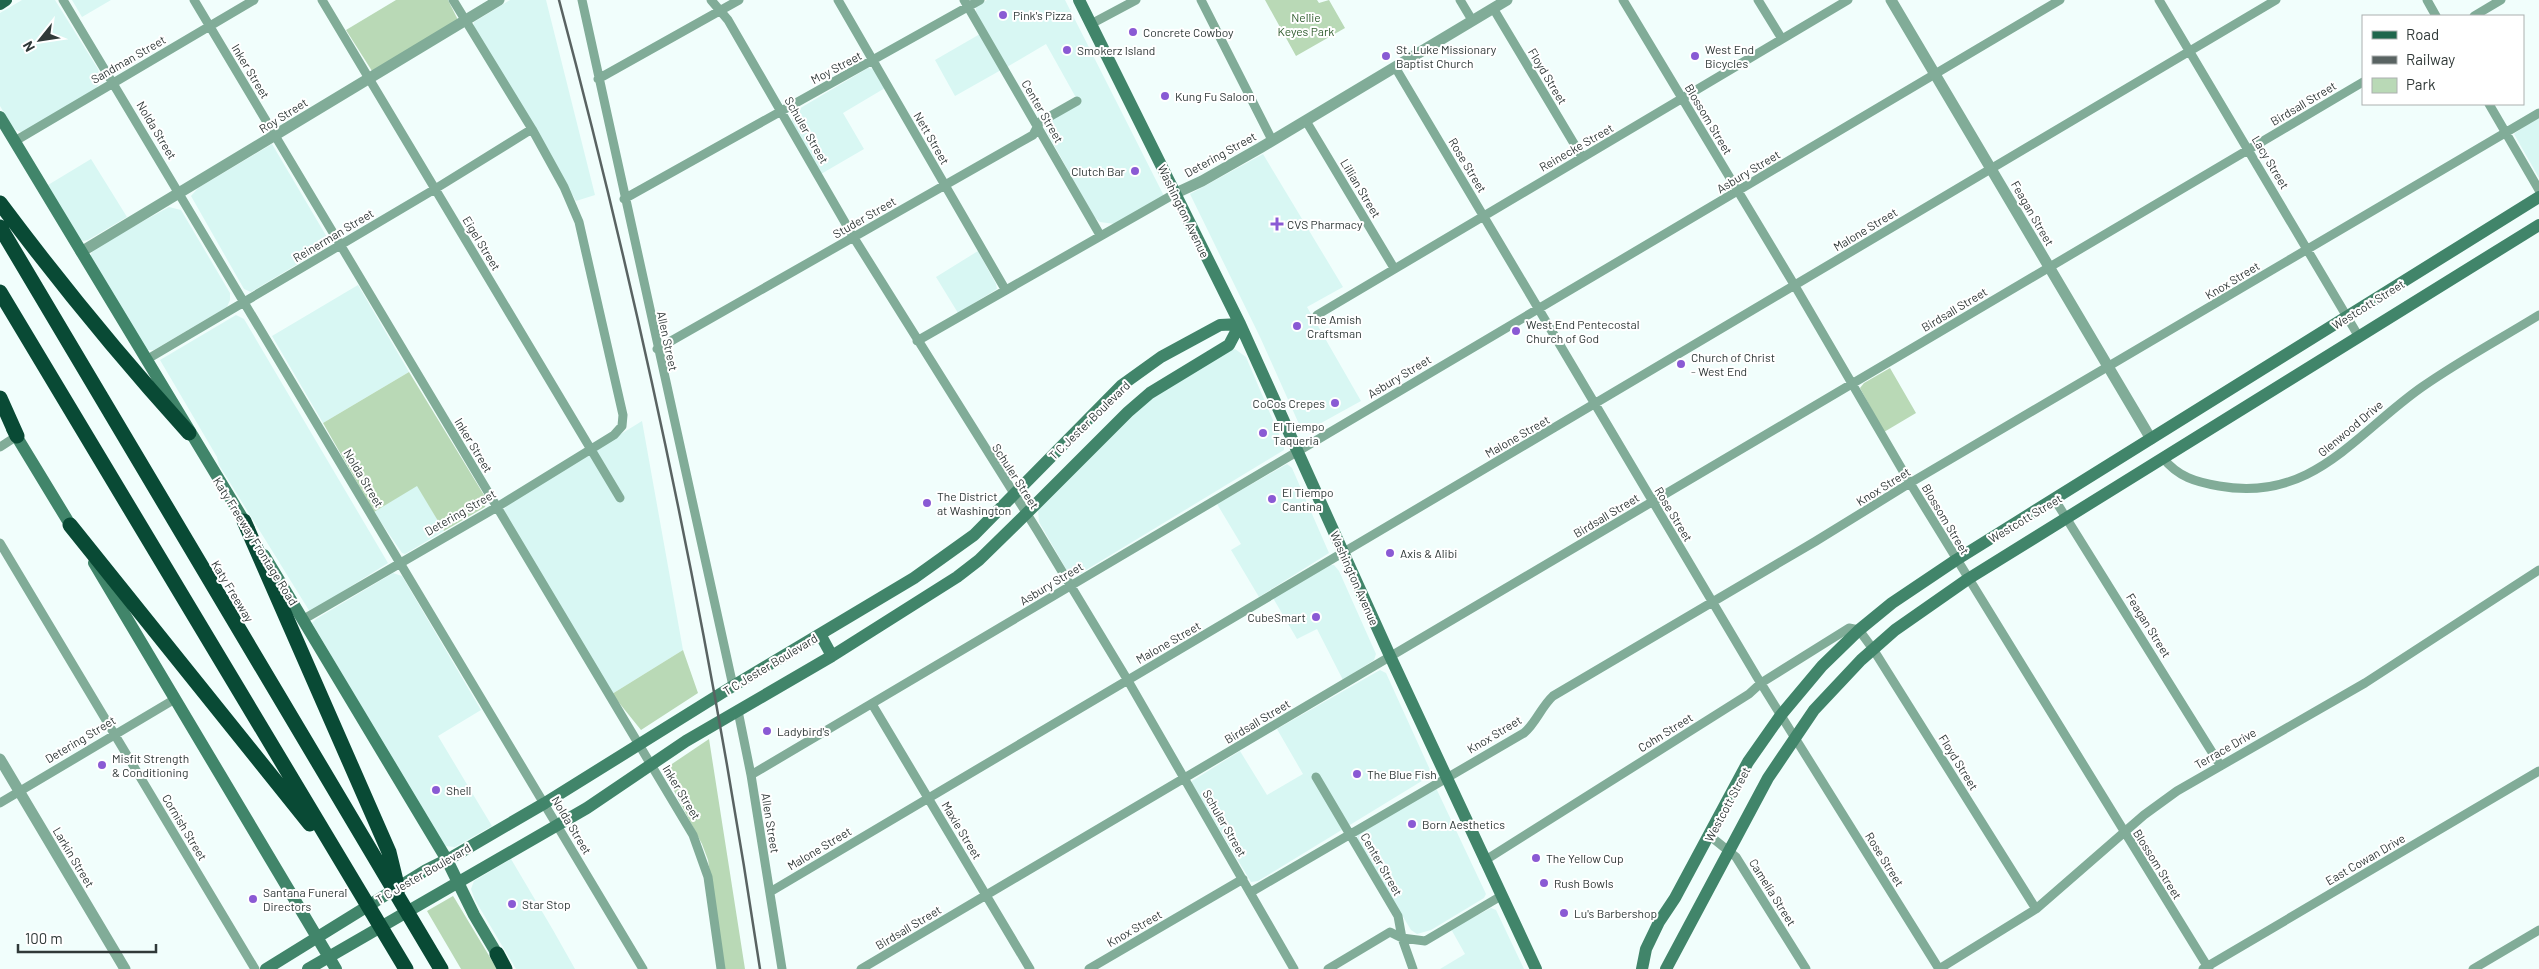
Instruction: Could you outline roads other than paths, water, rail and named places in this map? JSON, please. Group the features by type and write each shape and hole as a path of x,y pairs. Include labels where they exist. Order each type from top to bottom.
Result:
{"highway":[{"path":"0,203 105,334 189,433"},
{"name":"Katy Freeway","path":"0,227 441,969"},
{"path":"0,292 406,969"},
{"path":"0,398 17,436"},
{"path":"244,521 389,852 401,903"},
{"path":"70,525 348,870"},
{"path":"498,954 506,969"}],"main road":[{"path":"0,4 6,0"},
{"name":"Washington Avenue","path":"1079,0 1240,324 1484,861 1536,969"},
{"name":"Katy Freeway Frontage Road","path":"0,116 189,433 304,619 448,860 474,915 498,954"},
{"name":"Westcott Street","path":"1642,969 1652,935 1710,836 1748,762 1781,715 1822,666 1859,630 1892,602 1956,560 2539,197"},
{"name":"Westcott Street","path":"1666,969 1768,778 1814,710 1873,649 1924,608 1968,579 2539,224"},
{"name":"T C Jester Boulevard","path":"266,969 318,938 333,926 545,803 733,686 914,578 974,535 1015,496 1113,395 1161,357 1220,325 1240,324"},
{"name":"T C Jester Boulevard","path":"308,969 443,889 460,882 557,825 650,765 926,598 978,560 1128,412 1150,393 1228,345 1240,324"},
{"path":"1113,395 1128,412"},
{"path":"0,409 336,969"},
{"path":"2151,439 2164,458"},
{"path":"914,578 926,598"},
{"path":"820,634 832,656"}],"street":[{"name":"Nolda Street","path":"63,0 245,301 643,969"},
{"name":"Inker Street","path":"194,0 699,847 708,877 721,969"},
{"name":"Sandman Street","path":"15,140 254,0"},
{"name":"Eigel Street","path":"322,0 620,498"},
{"path":"453,0 532,129"},
{"name":"Roy Street","path":"81,252 499,0"},
{"name":"Allen Street","path":"582,0 657,349 733,686"},
{"name":"Schuler Street","path":"711,0 728,20 916,341 1015,496 1127,679 1294,969"},
{"path":"598,79 739,0"},
{"name":"Nett Street","path":"838,0 1005,289"},
{"name":"Moy Street","path":"624,199 782,110 873,62 966,3 980,0"},
{"path":"1091,24 1136,0"},
{"path":"1201,0 1272,140"},
{"path":"1460,0 1472,20"},
{"name":"Detering Street","path":"916,341 1100,235 1176,193 1202,181 1306,121 1507,0"},
{"name":"Blossom Street","path":"1623,0 1795,286 1956,560 2206,968"},
{"path":"1758,0 1782,39"},
{"name":"Reinecke Street","path":"1317,315 1848,0"},
{"name":"Feagan Street","path":"1891,0 2151,439"},
{"name":"Asbury Street","path":"751,775 2060,0"},
{"name":"Lacy Street","path":"2159,0 2359,337"},
{"name":"Malone Street","path":"770,892 1127,679 1596,405 2276,0"},
{"path":"2427,0 2435,15"},
{"path":"2476,15 2501,0"},
{"name":"Center Street","path":"966,3 1100,235"},
{"name":"Floyd Street","path":"1493,8 1582,158"},
{"name":"Rose Street","path":"1395,67 1761,683 1939,969"},
{"name":"Birdsall Street","path":"861,969 2362,83"},
{"name":"Studer Street","path":"657,349 1033,134 1040,122 1077,101"},
{"path":"2490,105 2539,190"},
{"name":"Knox Street","path":"1251,892 1446,776 1524,733 1532,726 1546,702 1554,696 1910,483 2539,113"},
{"name":"Lillian Street","path":"1306,121 1394,268"},
{"name":"Detering Street","path":"304,619 614,435 622,426 579,222 564,187 532,129"},
{"name":"Reinerman Street","path":"146,360 435,189 532,129"},
{"name":"Glenwood Drive","path":"2164,458 2181,476 2231,488 2258,489 2299,479 2345,452 2395,407 2424,386 2539,315"},
{"path":"0,446 17,436"},
{"name":"Feagan Street","path":"2055,500 2220,764"},
{"name":"Cornish Street","path":"0,543 255,969"},
{"name":"Terrace Drive","path":"1939,969 2036,909 2124,832 2162,802 2220,764 2380,674 2539,570"},
{"name":"Cohn Street","path":"1484,861 1749,694 1761,683 1849,628 1859,630"},
{"name":"Floyd Street","path":"1859,630 1873,649 2036,909"},
{"name":"Detering Street","path":"0,803 175,699"},
{"name":"Maxie Street","path":"872,704 1030,969"},
{"name":"Allen Street","path":"738,711 751,775 782,969"},
{"name":"Larkin Street","path":"0,758 125,969"},
{"name":"East Cowan Drive","path":"2206,968 2539,771"},
{"name":"Center Street","path":"1316,777 1398,916 1402,938 1413,969"},
{"name":"Camelia Street","path":"1710,836 1728,850 1738,861 1806,969"},
{"name":"Knox Street","path":"1088,969 1243,879"},
{"path":"1328,969 1390,932 1402,938 1424,941 1501,896"},
{"path":"2473,969 2539,930"}],"railway":[{"path":"559,0 619,240 673,482 720,724 760,969"}],"place":[{"name":"Pink's Pizza","path":"1003,15"},
{"name":"Concrete Cowboy","path":"1133,32"},
{"name":"Smokerz Island","path":"1067,50"},
{"name":"St. Luke Missionary Baptist Church","path":"1386,56"},
{"name":"West End Bicycles","path":"1695,56"},
{"name":"Kung Fu Saloon","path":"1165,96"},
{"name":"Clutch Bar","path":"1135,171"},
{"name":"CVS Pharmacy","path":"1277,224"},
{"name":"The Amish Craftsman","path":"1297,326"},
{"name":"West End Pentecostal Church of God","path":"1516,331"},
{"name":"Church of Christ - West End","path":"1681,364"},
{"name":"CoCos Crepes","path":"1335,403"},
{"name":"El Tiempo Taqueria","path":"1263,433"},
{"name":"El Tiempo Cantina","path":"1272,499"},
{"name":"The District at Washington","path":"927,503"},
{"name":"Axis & Alibi","path":"1390,553"},
{"name":"CubeSmart","path":"1316,617"},
{"name":"Ladybird's","path":"767,731"},
{"name":"Misfit Strength & Conditioning","path":"102,765"},
{"name":"The Blue Fish","path":"1357,774"},
{"name":"Shell","path":"436,790"},
{"name":"Born Aesthetics","path":"1412,824"},
{"name":"The Yellow Cup","path":"1536,858"},
{"name":"Rush Bowls","path":"1544,883"},
{"name":"Santana Funeral Directors","path":"253,899"},
{"name":"Star Stop","path":"512,904"},
{"name":"Lu's Barbershop","path":"1564,913"}],"park label":[{"name":"Nellie Keyes Park","path":"1306,24"}]}
